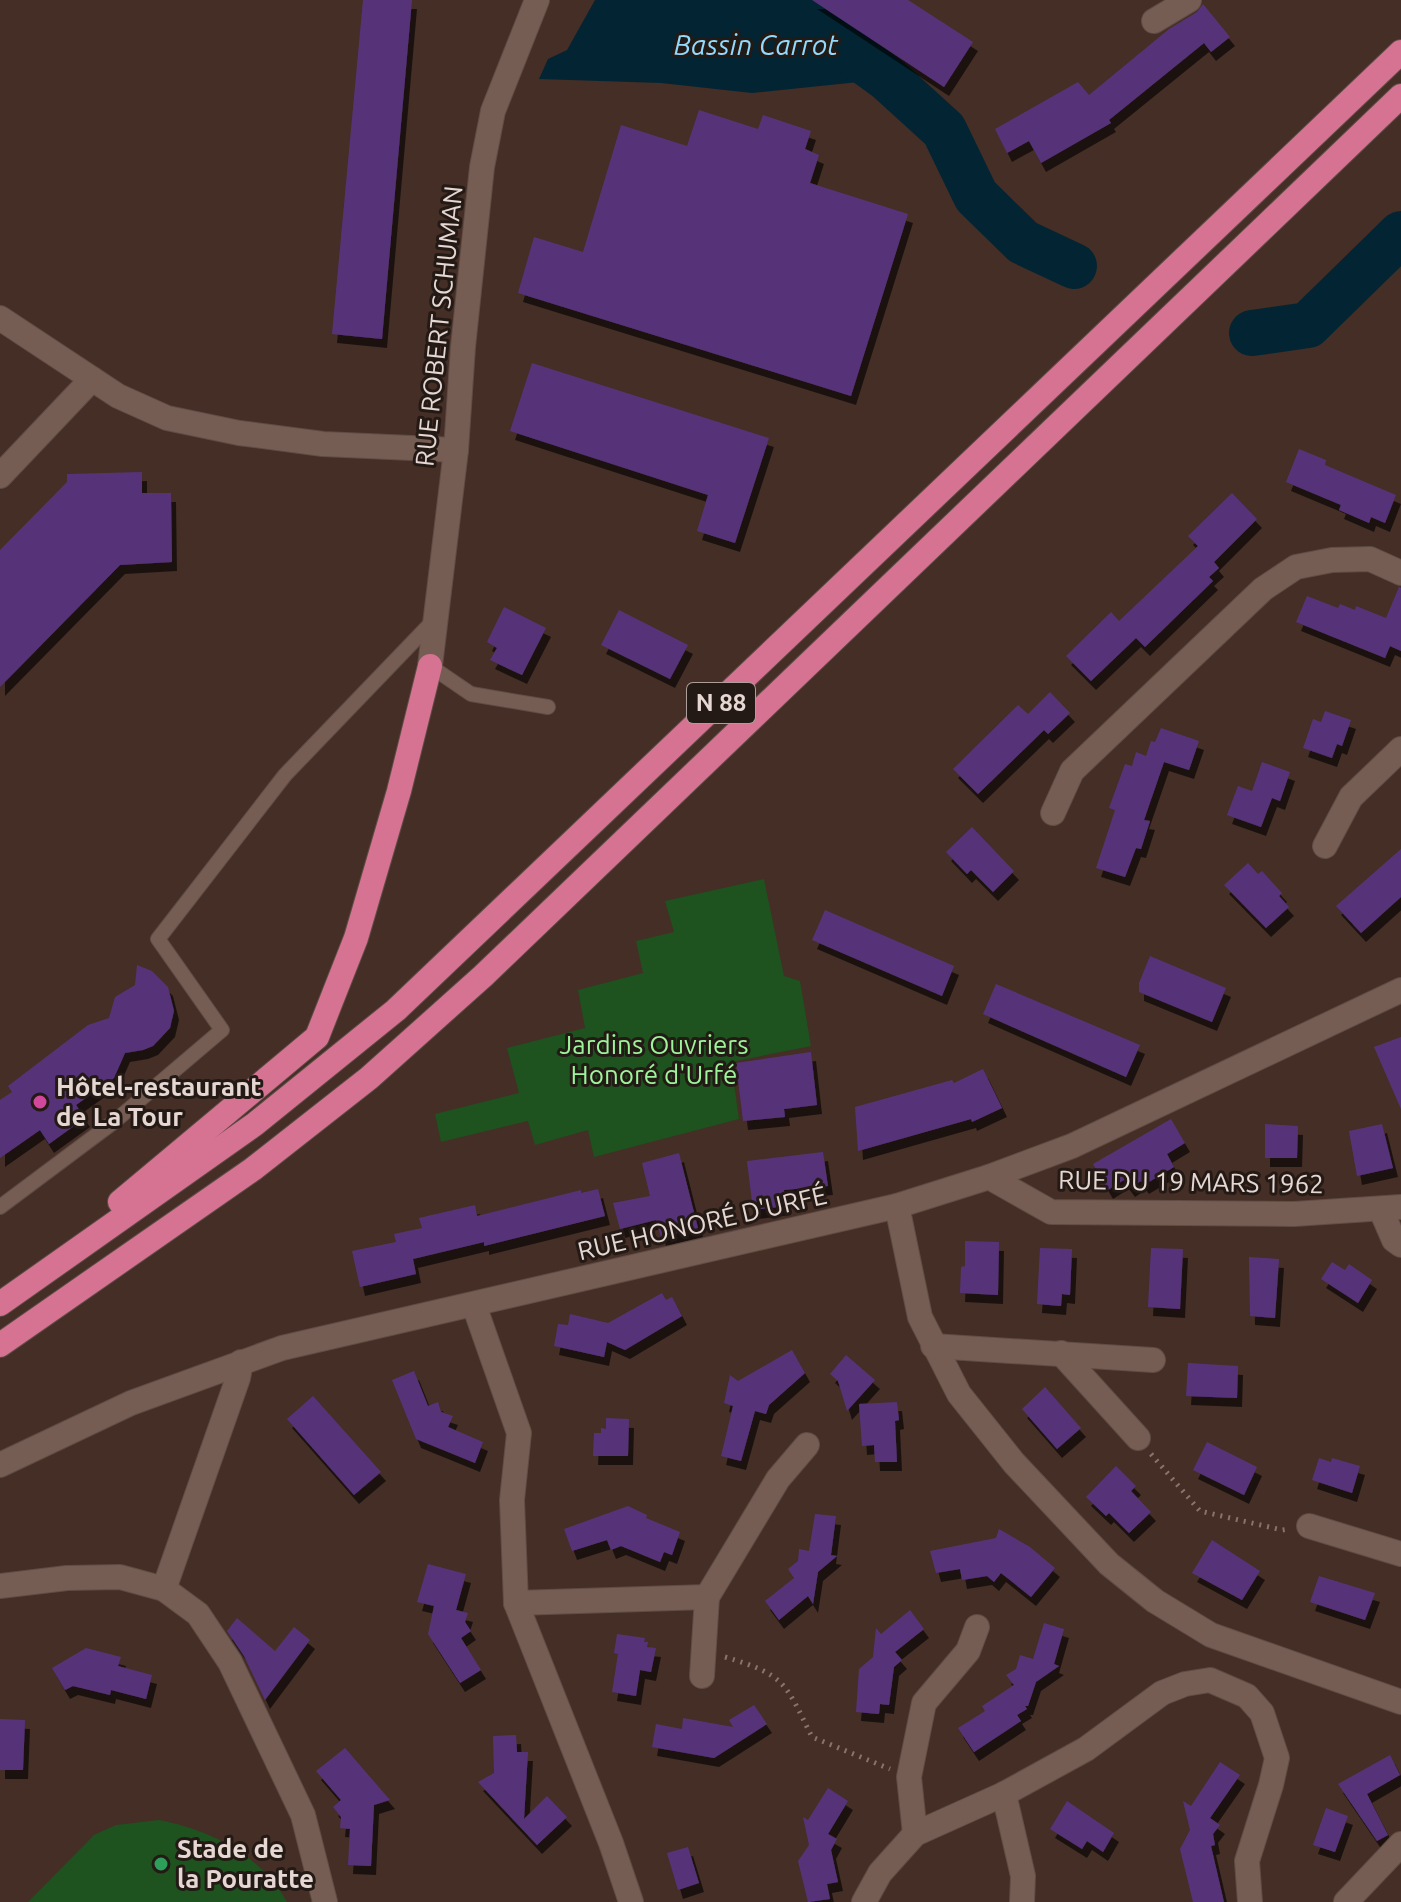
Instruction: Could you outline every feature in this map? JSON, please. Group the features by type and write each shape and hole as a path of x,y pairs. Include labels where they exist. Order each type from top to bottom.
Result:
{"highway":[{"name":"N 88","path":"0,1303 255,1124 396,1010 1401,52"},
{"name":"N 88","path":"0,1345 253,1169 369,1078 437,1017 1401,96"},
{"path":"0,1303 317,1037 356,938 399,791 430,666"}],"street":[{"name":"RUE ROBERT SCHUMAN","path":"430,666 456,450 463,347 482,167 493,111 537,0"},
{"path":"1154,21 1189,0"},
{"path":"0,318 118,396 167,418 239,433 323,444 456,450"},
{"path":"0,476 92,379"},
{"path":"1053,813 1072,771 1263,589 1296,567 1332,560 1370,559 1401,573"},
{"path":"1325,846 1351,797 1401,749"},
{"name":"RUE HONORÉ D'URFÉ","path":"0,1465 131,1403 282,1348 897,1206 989,1177 1072,1146 1401,990"},
{"name":"RUE DU 19 MARS 1962","path":"989,1177 1051,1212 1294,1214 1391,1208"},
{"path":"897,1206 920,1317 959,1394 1014,1463 1109,1564 1155,1601 1211,1635 1401,1702"},
{"path":"1391,1208 1394,1240 1401,1245"},
{"path":"474,1305 519,1433 512,1500 516,1603 611,1843 631,1902"},
{"path":"933,1346 1153,1360"},
{"path":"1061,1353 1138,1438"},
{"path":"164,1589 241,1362"},
{"path":"702,1676 707,1597 778,1479 807,1445"},
{"path":"1309,1526 1401,1554"},
{"path":"0,1586 67,1578 120,1577 164,1589 198,1614 230,1662 303,1815 325,1902"},
{"path":"516,1603 707,1597"},
{"path":"915,1834 909,1777 924,1703 968,1651 977,1627"},
{"path":"864,1902 880,1873 915,1834 1004,1794 1086,1749 1162,1693 1185,1684 1210,1680 1247,1696 1262,1713 1277,1758 1247,1861 1250,1902"},
{"path":"1004,1794 1023,1876 1022,1902"},
{"path":"1346,1902 1401,1844"}],"lane":[{"path":"0,1207 115,1121 222,1030 158,939 285,775 435,618"},
{"path":"430,666 471,694 548,707"}],"path":[{"path":"1138,1438 1200,1511 1282,1530 1309,1526"},
{"path":"705,1651 762,1668 786,1686 812,1737 909,1777"}],"green space":[{"name":"Jardins Ouvriers Honoré d'Urfé","path":"764,879 784,976 800,981 811,1046 731,1062 739,1119 594,1157 588,1130 535,1145 528,1121 441,1142 435,1114 519,1093 507,1048 585,1028 578,990 643,973 636,941 674,932 665,901"},
{"name":"Stade de la Pouratte","path":"159,1820 197,1830 232,1847 263,1870 287,1902 28,1902 94,1835 116,1825"}],"water":[{"name":"Bassin Carrot","path":"595,0 779,0 888,79 752,93 661,83 539,79 548,59 567,50"}],"building":[{"path":"363,0 412,0 382,339 332,334"},
{"path":"812,0 908,0 973,42 944,87"},
{"path":"1203,4 1230,37 1211,52 1204,43 1109,120 1111,123 1041,163 1029,141 1007,153 995,129 1078,82 1089,95 1169,29 1197,12"},
{"path":"699,110 758,129 763,115 811,131 805,149 819,155 810,183 908,214 851,396 518,293 534,237 583,252 621,125 687,146"},
{"path":"532,363 769,438 735,543 697,531 708,495 510,431"},
{"path":"1299,449 1326,460 1325,465 1396,495 1385,523 1371,517 1369,523 1339,510 1341,505 1286,482"},
{"path":"142,472 142,493 171,493 172,562 120,565 0,687 0,550 67,482 67,474"},
{"path":"1232,493 1257,519 1214,562 1219,568 1209,577 1213,581 1145,647 1136,638 1091,681 1066,656 1111,612 1119,621 1198,546 1188,536"},
{"path":"1399,587 1401,651 1390,646 1385,658 1296,622 1307,596 1338,608 1340,604 1355,610 1356,606 1386,618"},
{"path":"504,607 546,628 522,675 490,660 497,648 487,642"},
{"path":"619,610 688,645 670,679 601,645"},
{"path":"1050,692 1070,713 1048,734 1044,730 978,794 953,769 1018,705 1028,714"},
{"path":"1325,711 1351,720 1342,746 1337,744 1332,758 1303,748 1313,719 1321,722"},
{"path":"1161,728 1199,741 1189,770 1164,762 1144,820 1150,821 1141,849 1136,848 1125,877 1096,868 1115,810 1109,808 1125,764 1132,766 1136,752 1146,756 1151,741 1155,742"},
{"path":"1262,762 1290,772 1280,801 1272,798 1261,827 1227,815 1238,786 1252,791"},
{"path":"972,827 1014,871 993,892 971,870 967,874 946,852"},
{"path":"1401,849 1401,897 1361,933 1336,906"},
{"path":"1248,863 1258,874 1262,871 1282,893 1279,896 1289,907 1266,928 1224,885"},
{"path":"825,910 954,966 942,996 812,940"},
{"path":"1150,956 1226,988 1212,1022 1139,992 1139,983"},
{"name":"Hôtel-restaurant de La Tour","path":"137,965 152,971 168,987 174,1011 170,1028 153,1046 125,1053 114,1078 76,1105 85,1118 49,1144 40,1130 0,1158 0,1100 12,1092 8,1086 88,1025 109,1018 115,997 135,985"},
{"path":"996,984 1140,1045 1126,1077 983,1014"},
{"path":"1401,1037 1401,1109 1374,1047"},
{"path":"811,1052 817,1105 784,1109 785,1117 743,1121 736,1063"},
{"path":"983,1069 1002,1108 972,1122 971,1119 858,1151 855,1107 952,1080 954,1083"},
{"path":"1171,1119 1185,1143 1167,1154 1174,1167 1144,1185 1141,1181 1130,1188 1124,1180 1108,1190 1093,1164"},
{"path":"1265,1124 1298,1126 1297,1158 1265,1158"},
{"path":"1382,1124 1393,1168 1357,1176 1349,1131"},
{"path":"823,1152 828,1186 784,1190 786,1206 753,1210 747,1161"},
{"path":"679,1153 698,1228 661,1237 656,1220 620,1229 613,1203 650,1196 642,1163"},
{"path":"598,1189 605,1216 484,1246 484,1242 413,1259 416,1274 360,1287 352,1251 396,1242 394,1234 422,1228 419,1218 475,1205 477,1216 581,1190 581,1193"},
{"path":"965,1241 999,1242 998,1295 960,1293"},
{"path":"1040,1248 1072,1249 1070,1295 1062,1294 1061,1306 1037,1304"},
{"path":"1151,1248 1183,1249 1180,1309 1148,1307"},
{"path":"1249,1257 1279,1259 1275,1318 1250,1316"},
{"path":"1332,1262 1345,1270 1349,1264 1372,1280 1358,1303 1321,1279"},
{"path":"662,1293 666,1300 672,1297 682,1316 625,1350 607,1342 604,1357 554,1346 558,1324 568,1325 570,1314 608,1323"},
{"path":"792,1350 805,1373 769,1405 766,1414 755,1411 741,1461 721,1456 733,1406 724,1403 730,1375 738,1381"},
{"path":"846,1355 875,1380 847,1411 838,1381 830,1374"},
{"path":"1188,1363 1238,1366 1237,1398 1186,1396"},
{"path":"414,1371 428,1406 438,1402 441,1412 453,1416 448,1427 483,1442 475,1463 416,1439 392,1380"},
{"path":"1045,1387 1081,1428 1057,1449 1022,1409"},
{"path":"313,1396 381,1472 354,1495 287,1419"},
{"path":"897,1402 897,1462 875,1462 874,1445 862,1446 859,1404"},
{"path":"606,1418 629,1419 628,1456 593,1456 594,1433 601,1433 601,1428 606,1429"},
{"path":"1207,1442 1257,1467 1244,1495 1193,1470"},
{"path":"1319,1458 1331,1462 1332,1458 1360,1466 1352,1493 1312,1480"},
{"path":"1116,1466 1136,1486 1131,1491 1151,1512 1129,1533 1109,1513 1106,1516 1086,1497"},
{"path":"628,1506 647,1515 646,1518 680,1532 672,1555 664,1552 660,1562 621,1546 611,1550 607,1540 572,1551 564,1529"},
{"path":"815,1514 836,1516 831,1555 837,1556 818,1572 813,1604 808,1596 779,1620 765,1601 794,1578 788,1569 798,1561 799,1549 809,1551"},
{"path":"999,1529 1030,1547 1055,1568 1031,1597 1001,1573 994,1582 987,1576 962,1580 960,1569 936,1573 930,1551 996,1538"},
{"path":"1212,1540 1260,1571 1242,1600 1192,1573"},
{"path":"428,1564 466,1574 456,1610 468,1613 465,1622 471,1631 461,1638 481,1670 460,1683 428,1634 434,1606 417,1602"},
{"path":"1319,1576 1375,1593 1365,1620 1310,1602"},
{"path":"910,1610 924,1629 895,1652 902,1660 894,1667 889,1705 880,1704 879,1714 856,1712 859,1669 873,1657 876,1628 881,1634"},
{"path":"237,1618 275,1651 294,1627 310,1640 265,1700 244,1656 227,1631"},
{"path":"1044,1623 1064,1629 1054,1664 1059,1666 1036,1682 1028,1706 1025,1706 1027,1709 1017,1715 1021,1721 974,1752 958,1728 985,1711 982,1706 1014,1685 1006,1675 1016,1669 1020,1655 1033,1659"},
{"path":"617,1634 645,1638 647,1647 656,1648 651,1672 640,1670 636,1696 612,1692 618,1654 614,1653"},
{"path":"86,1648 121,1657 118,1666 152,1675 146,1699 111,1690 110,1695 73,1686 65,1690 52,1668"},
{"path":"754,1705 767,1724 714,1758 652,1747 656,1724 682,1729 683,1718 733,1727 729,1720"},
{"path":"0,1719 25,1720 23,1770 0,1770"},
{"path":"516,1735 517,1752 528,1752 524,1819 547,1796 567,1817 537,1845 478,1782 494,1773 493,1736"},
{"path":"345,1748 390,1800 374,1805 371,1866 348,1865 350,1829 340,1828 341,1817 333,1807 341,1800 316,1771"},
{"path":"1390,1755 1400,1775 1367,1794 1388,1835 1377,1841 1338,1784"},
{"path":"1220,1762 1240,1775 1210,1818 1220,1825 1213,1834 1215,1845 1211,1846 1224,1902 1193,1902 1180,1849 1190,1830 1183,1801 1191,1806"},
{"path":"828,1788 848,1801 828,1834 837,1839 831,1850 838,1882 827,1884 830,1899 808,1902 798,1861 809,1845 803,1817 808,1820"},
{"path":"1067,1801 1114,1833 1103,1852 1087,1841 1082,1849 1050,1829"},
{"path":"1326,1808 1348,1816 1335,1852 1313,1845"},
{"path":"688,1847 699,1883 678,1890 667,1853"}],"waterway":[{"path":"779,0 888,79 944,130 976,196 1023,242 1074,266"},
{"path":"1252,333 1308,325 1401,234"}],"place":[{"name":"Hôtel-restaurant de La Tour","path":"40,1102"},
{"name":"Stade de la Pouratte","path":"161,1864"}]}
